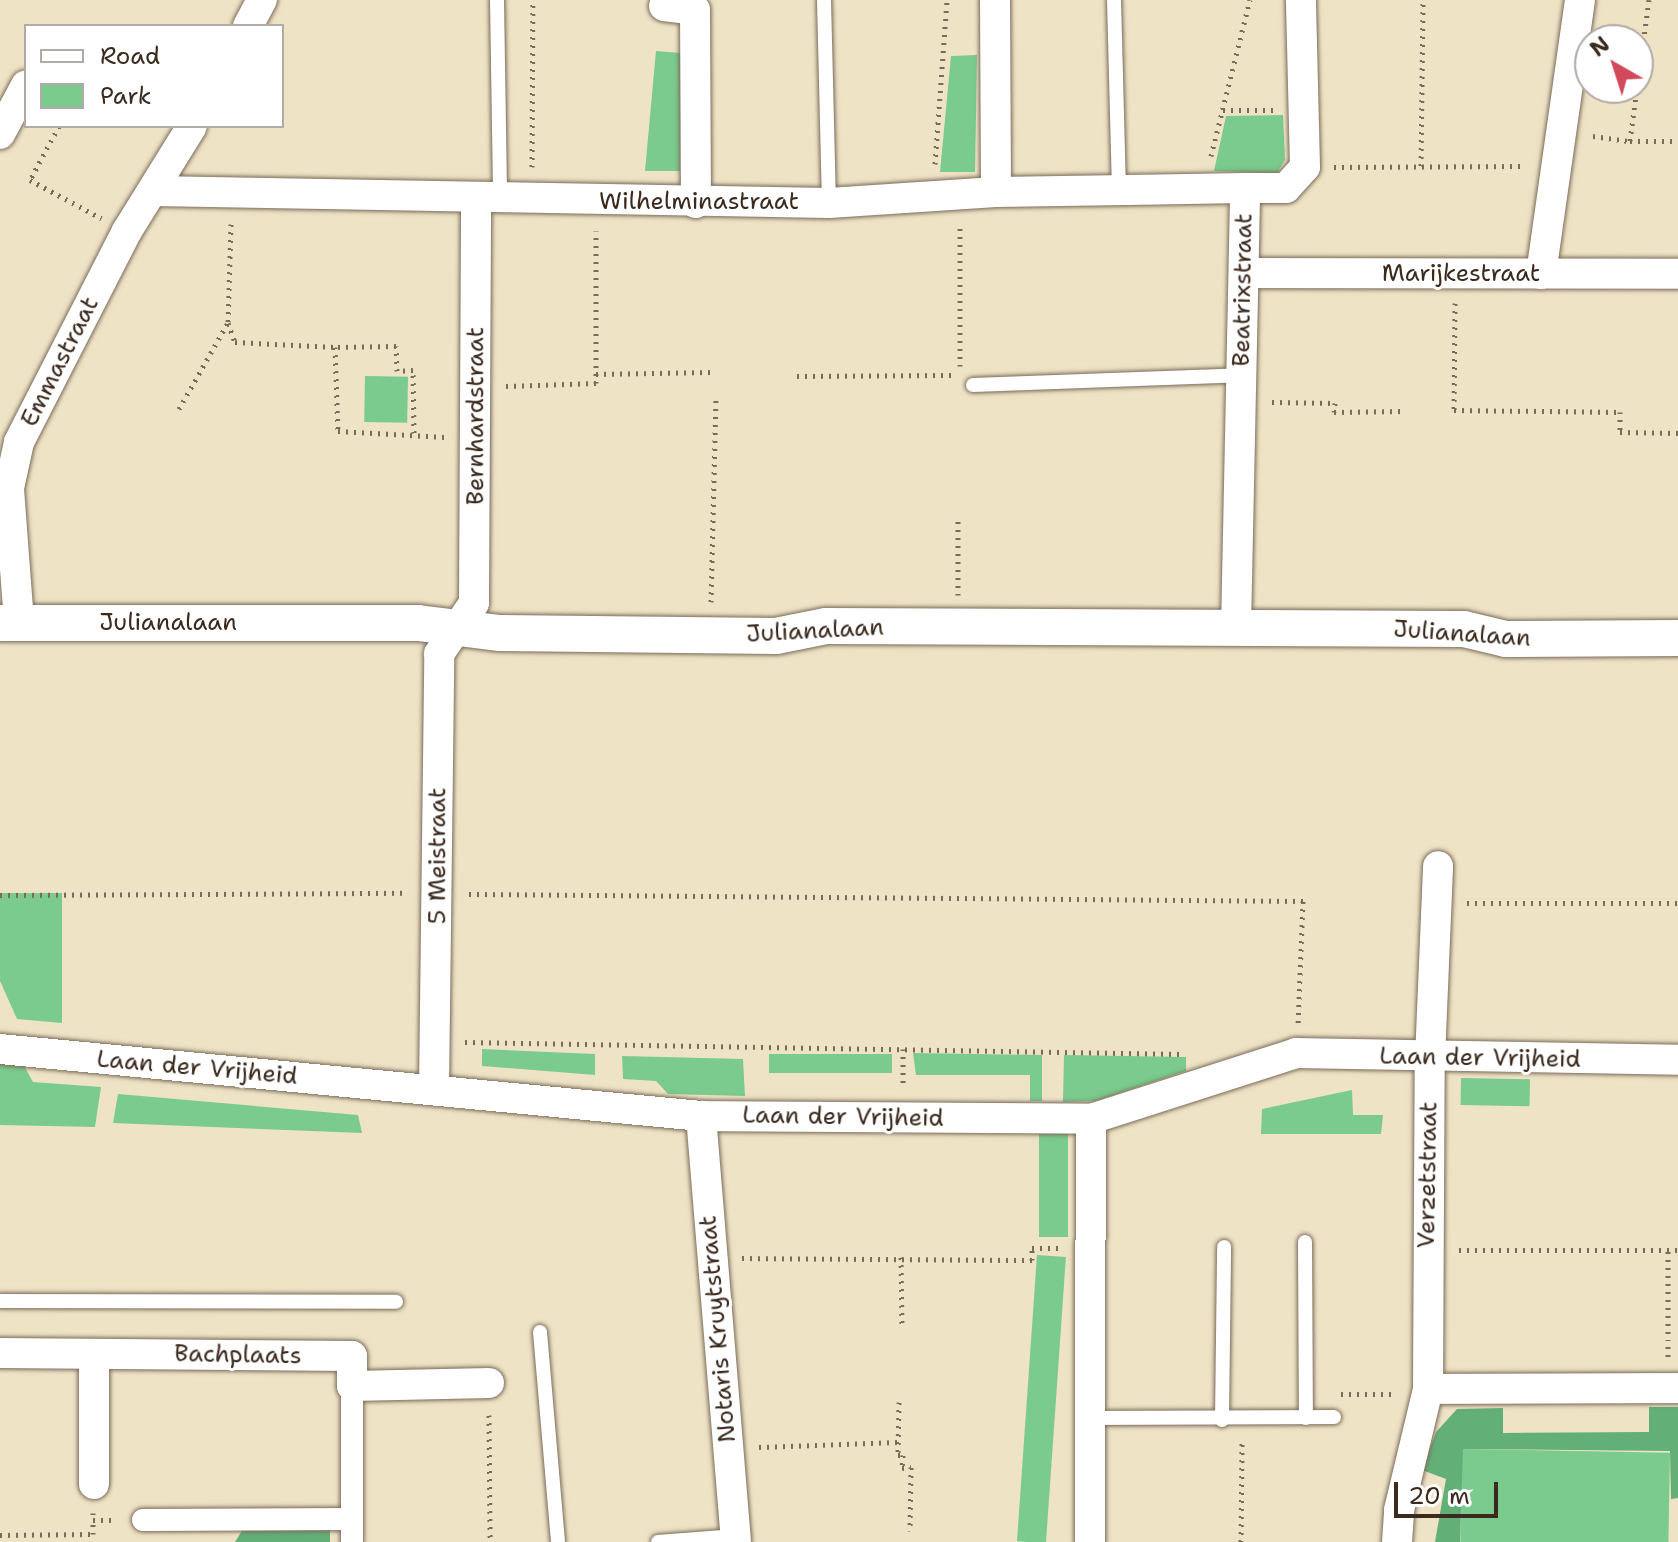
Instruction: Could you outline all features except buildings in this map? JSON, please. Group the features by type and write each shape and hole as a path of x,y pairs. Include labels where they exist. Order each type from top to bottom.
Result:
{"street":[{"path":"249,24 262,0"},
{"path":"995,0 996,192"},
{"path":"1301,0 1305,167"},
{"path":"1541,274 1580,0"},
{"path":"664,6 695,10 696,203"},
{"path":"0,134 24,89"},
{"name":"Emmastraat","path":"10,623 9,488 19,442 127,231 191,128"},
{"name":"Beatrixstraat","path":"1236,628 1245,188 1286,188 1305,167"},
{"name":"Wilhelminastraat","path":"153,191 596,202 829,203 996,192 1245,188"},
{"name":"Bernhardstraat","path":"457,628 474,603 477,387 488,199"},
{"name":"Marijkestraat","path":"1244,273 1678,274"},
{"name":"Julianalaan","path":"10,623 418,623 500,633 776,636 826,626 1464,629 1506,639 1678,638"},
{"name":"5 Meistraat","path":"434,1090 439,654 457,628"},
{"name":"Verzetstraat","path":"1397,1542 1399,1510 1428,1389 1430,1059 1438,866"},
{"name":"Laan der Vrijheid","path":"0,1049 701,1116 1091,1119 1296,1053 1430,1059 1678,1060"},
{"name":"Notaris Kruytstraat","path":"701,1116 736,1539"},
{"path":"1090,1542 1091,1119"},
{"name":"Bachplaats","path":"0,1353 352,1356 352,1542"},
{"path":"94,1354 94,1484"},
{"path":"352,1386 489,1383"},
{"path":"1428,1389 1673,1388"},
{"path":"143,1520 352,1519"}],"lane":[{"path":"488,199 497,0"},
{"path":"824,0 829,203"},
{"path":"1114,0 1119,189"},
{"path":"973,385 1241,388"},
{"path":"1305,1242 1306,1418"},
{"path":"1222,1420 1224,1247"},
{"path":"0,1301 396,1302"},
{"path":"540,1332 558,1542"},
{"path":"1090,1418 1242,1420 1334,1417"},
{"path":"658,1542 736,1539"}],"path":[{"path":"531,200 533,0"},
{"path":"797,376 960,375 946,196 947,0"},
{"path":"1203,188 1250,0"},
{"path":"1421,166 1423,0"},
{"path":"1646,24 1649,0"},
{"path":"1630,141 1635,104"},
{"path":"1223,110 1304,110"},
{"path":"58,128 30,180 127,231"},
{"path":"1562,132 1630,141 1678,141"},
{"path":"1305,167 1557,166"},
{"path":"232,193 228,323 235,342 335,347 396,346 397,371 413,370 414,433"},
{"path":"477,387 596,383 596,202"},
{"path":"1455,274 1454,410 1620,412 1620,432 1678,433"},
{"path":"179,409 228,323"},
{"path":"335,347 338,431 414,433 477,441"},
{"path":"596,374 712,372"},
{"path":"1241,388 1335,403 1334,412 1406,411"},
{"path":"711,605 716,399"},
{"path":"958,520 958,608"},
{"path":"0,895 437,893 1303,901 1296,1053"},
{"path":"1437,903 1678,903"},
{"path":"436,1042 1203,1054 1228,1075"},
{"path":"713,1259 901,1257 1032,1260 1032,1248 1091,1247"},
{"path":"1427,1250 1678,1250"},
{"path":"1668,1250 1673,1388"},
{"path":"901,1257 902,1325"},
{"path":"489,1383 490,1542"},
{"path":"1305,1393 1399,1394 1428,1389"},
{"path":"899,1402 898,1442 902,1468 911,1467 910,1531"},
{"path":"1241,1542 1242,1420"},
{"path":"728,1448 898,1442"},
{"path":"0,1535 93,1534 93,1520"}],"green space":[{"path":"656,51 681,53 680,171 645,171"},
{"path":"977,55 975,172 940,172 951,56"},
{"path":"1283,115 1285,160 1277,173 1214,171 1226,116"},
{"path":"365,376 408,377 407,423 364,422"},
{"path":"0,893 62,893 62,1023 17,1019 0,981"},
{"path":"482,1049 595,1054 595,1075 482,1066"},
{"path":"913,1053 1042,1055 1042,1101 1030,1101 1030,1075 916,1075"},
{"path":"769,1054 892,1054 892,1073 769,1073"},
{"path":"1064,1055 1186,1057 1186,1071 1095,1101 1063,1102"},
{"path":"622,1056 743,1059 745,1096 668,1094 656,1081 623,1079"},
{"path":"0,1062 22,1062 33,1082 101,1087 95,1127 0,1125"},
{"path":"1461,1078 1530,1079 1530,1106 1461,1105"},
{"path":"1352,1090 1353,1115 1383,1115 1381,1134 1261,1134 1262,1109"},
{"path":"118,1094 358,1115 362,1133 113,1123"},
{"path":"1039,1134 1068,1134 1068,1237 1039,1237"},
{"path":"1037,1255 1066,1257 1046,1542 1017,1541"},
{"path":"1649,1407 1678,1407 1678,1498 1671,1499 1670,1451 1463,1449 1460,1542 1435,1542 1446,1479 1422,1470 1436,1432 1457,1409 1503,1408 1503,1433 1649,1432"},
{"path":"1462,1449 1670,1453 1668,1542 1460,1542"},
{"path":"330,1523 330,1542 235,1542 245,1526"}]}
